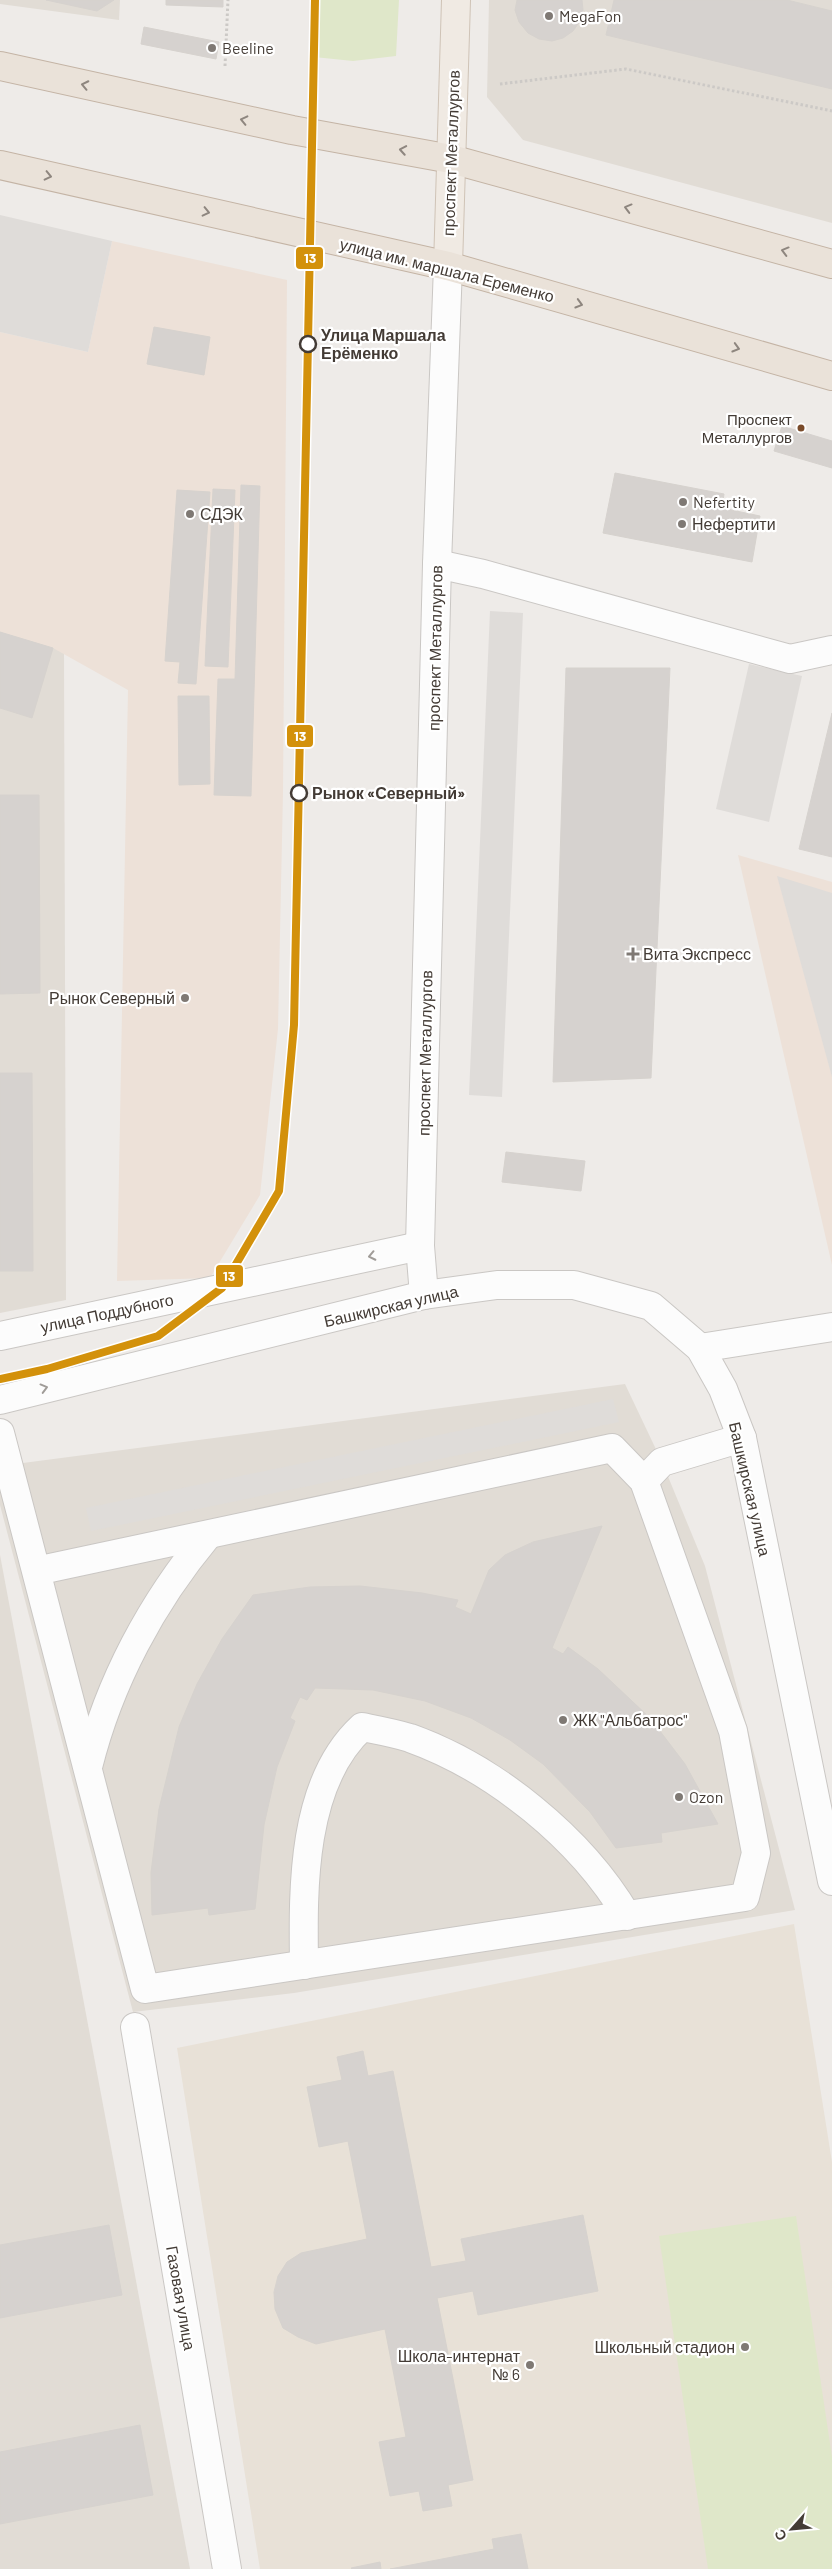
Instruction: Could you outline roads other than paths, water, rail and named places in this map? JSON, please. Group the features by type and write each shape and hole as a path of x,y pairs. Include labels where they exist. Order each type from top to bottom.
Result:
{"highway":[{"path":"0,66 292,130 452,159 832,264"},
{"name":"улица им. маршала Еременко","path":"0,165 448,266 832,376"}],"main road":[{"name":"проспект Металлургов","path":"448,266 456,0"}],"street":[{"name":"проспект Металлургов","path":"424,1295 420,1246 437,564 448,266"},
{"path":"437,564 484,574 790,659 832,650"},
{"name":"улица Поддубного","path":"0,1336 420,1246"},
{"name":"Башкирская улица","path":"0,1400 424,1295 497,1284 574,1285 651,1306 700,1348 722,1389 742,1438 832,1882"},
{"path":"700,1348 832,1327"},
{"path":"0,1433 145,1990 745,1897 756,1853 733,1731 644,1482 612,1448 36,1571"},
{"path":"644,1482 662,1462 742,1438"},
{"path":"88,1767 105,1712 132,1650 162,1595 183,1564 208,1535"},
{"path":"304,1965 306,1866 316,1814 328,1775 338,1756 362,1727 409,1738 452,1756 491,1778 556,1831 597,1876 627,1916"},
{"name":"Газовая улица","path":"136,2026 228,2569"}],"place":[{"name":"MegaFon","path":"549,16"},
{"name":"Beeline","path":"212,48"},
{"name":"Улица Маршала Ерёменко","path":"308,344"},
{"name":"Проспект Металлургов","path":"801,428"},
{"name":"Nefertity","path":"683,502"},
{"name":"СДЭК","path":"190,514"},
{"name":"Нефертити","path":"682,524"},
{"name":"Рынок «Северный»","path":"299,793"},
{"name":"Вита Экспресс","path":"633,954"},
{"name":"Рынок Северный","path":"185,998"},
{"name":"ЖК \"Альбатрос\"","path":"563,1720"},
{"name":"Ozon","path":"679,1797"},
{"name":"Школьный стадион","path":"745,2347"},
{"name":"Школа-интернат № 6","path":"530,2365"}]}
